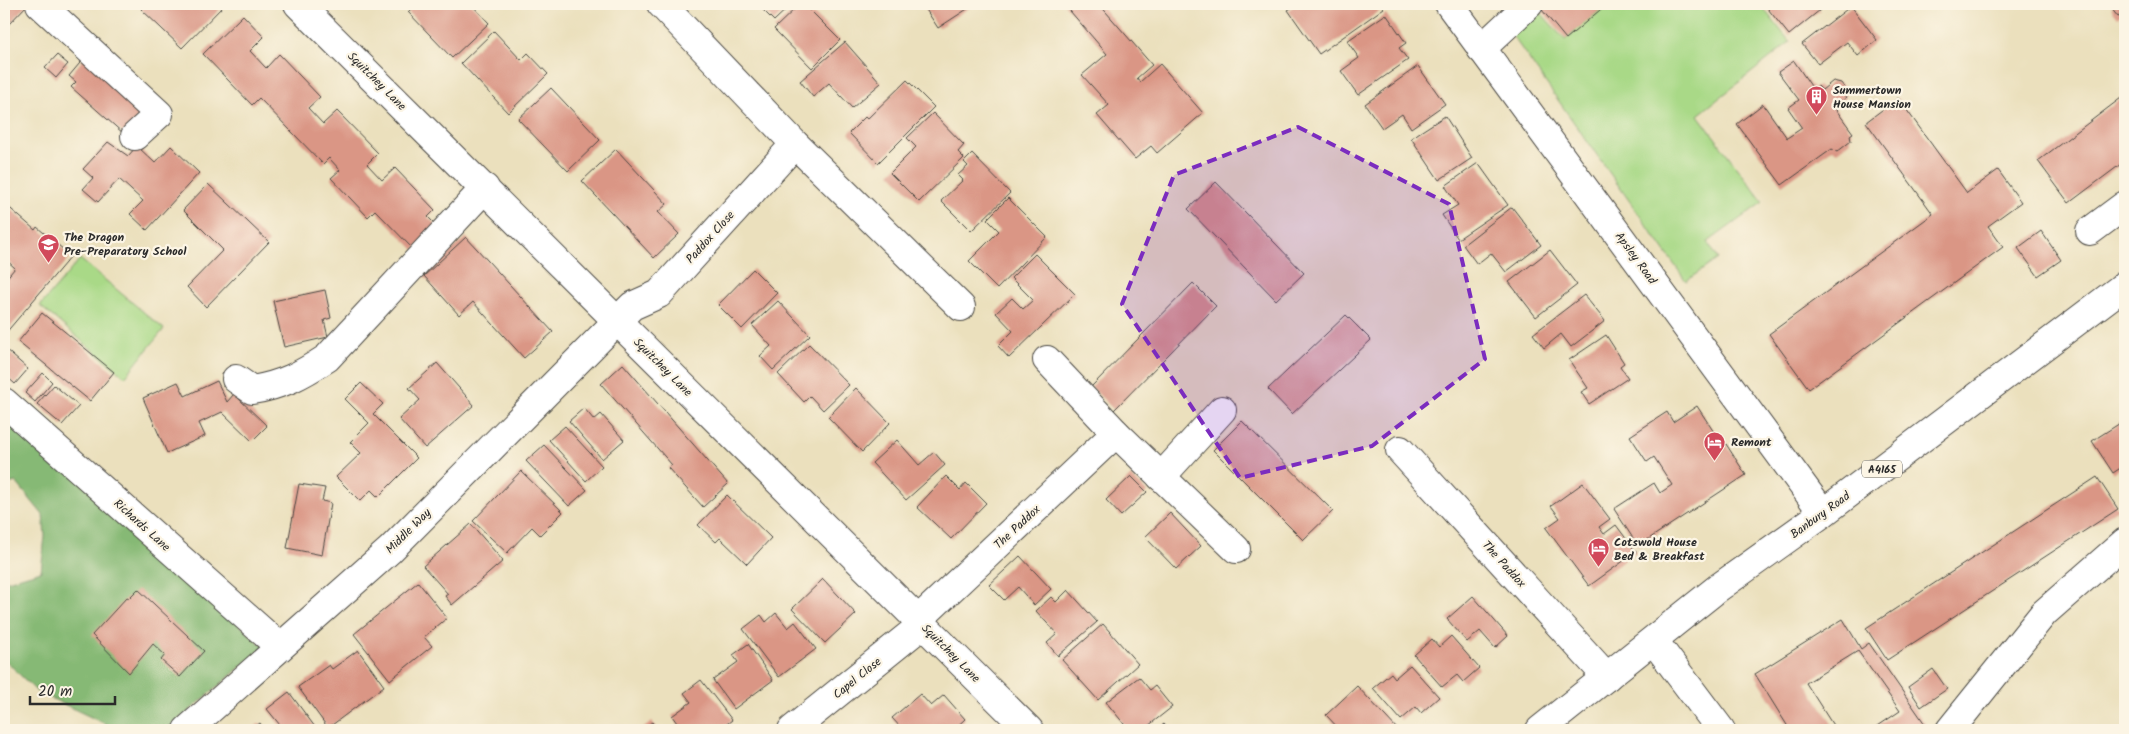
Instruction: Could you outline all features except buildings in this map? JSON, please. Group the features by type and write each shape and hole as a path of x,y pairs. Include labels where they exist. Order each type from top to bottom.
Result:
{"street":[{"path":"40,4 159,114 134,136"},
{"name":"Squitchey Lane","path":"298,4 1029,730"},
{"path":"661,4 795,144 961,307"},
{"name":"Apsley Road","path":"1449,4 1823,514"},
{"path":"1481,49 1529,4"},
{"name":"Paddox Close","path":"618,321 632,306 659,294 795,144"},
{"path":"236,379 252,390 275,386 298,377 327,358 485,188"},
{"path":"2090,231 2125,205"},
{"name":"Banbury Road","path":"1540,730 1654,641 1718,588 1823,514 2125,285"},
{"name":"Middle Way","path":"186,730 390,550 618,321"},
{"path":"1046,360 1160,477 1236,549"},
{"name":"Richards Lane","path":"4,402 280,647"},
{"path":"1160,477 1222,410"},
{"name":"The Paddox","path":"920,622 1116,433"},
{"name":"The Paddox","path":"1400,450 1607,677"},
{"path":"1950,730 2044,612 2125,542"},
{"name":"Capel Close","path":"792,730 920,622"},
{"path":"1654,641 1721,730"}],"highlighted area":[{"path":"1298,127 1449,204 1485,359 1372,446 1240,478 1122,304 1174,175"}],"green space":[{"path":"1607,4 1760,4 1790,42 1698,115 1763,202 1708,242 1718,259 1686,281 1512,35 1540,12 1565,40"},
{"path":"80,259 164,329 125,377 40,306"},
{"path":"4,412 264,647 167,730 118,730 36,691 4,659 4,582 41,571 45,536 43,515 16,482 4,485"}],"place":[{"name":"Summertown House Mansion","path":"1817,116"},
{"name":"The Dragon Pre-Preparatory School","path":"48,263"},
{"name":"Remont","path":"1715,461"},
{"name":"Cotswold House Bed & Breakfast","path":"1598,568"}]}
